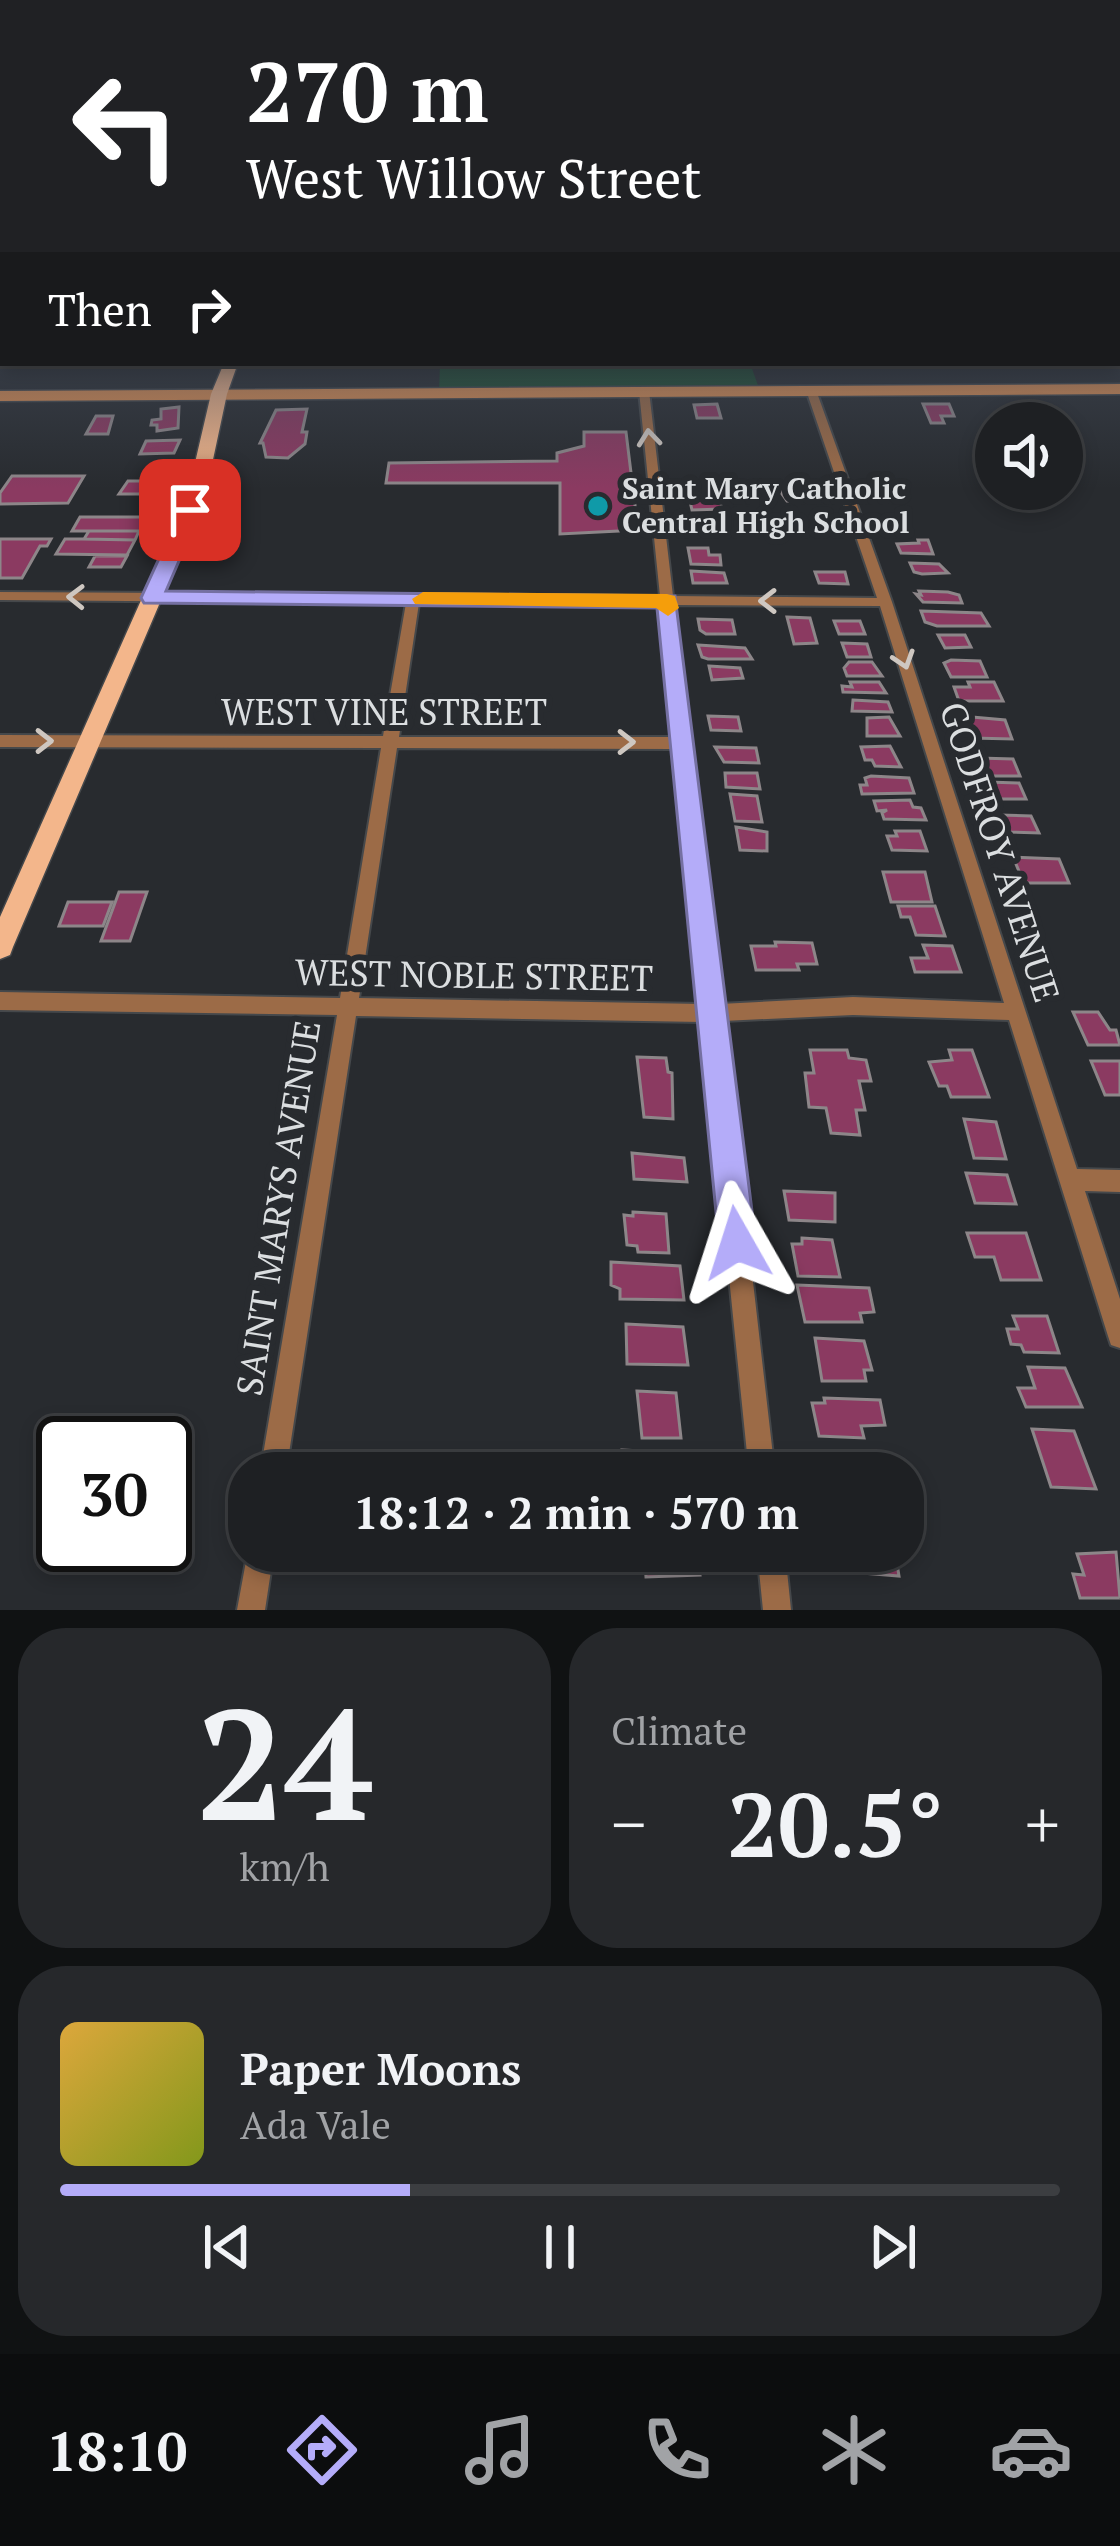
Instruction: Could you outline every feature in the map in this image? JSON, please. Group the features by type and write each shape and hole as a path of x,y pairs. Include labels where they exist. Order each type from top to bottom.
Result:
{"main road":[{"path":"0,947 206,472 217,394 230,366"}],"street":[{"path":"0,396 1120,389"},
{"name":"GODFROY AVENUE","path":"811,390 885,602 1120,1336"},
{"path":"644,391 760,1452"},
{"path":"0,596 885,602"},
{"name":"SAINT MARYS AVENUE","path":"276,1452 413,599"},
{"name":"WEST VINE STREET","path":"0,741 679,742"},
{"name":"WEST NOBLE STREET","path":"0,1001 713,1013 853,1006 1018,1012"},
{"path":"1068,1180 1120,1181"},
{"path":"251,1610 257,1572"},
{"path":"772,1572 777,1610"}],"green space":[{"path":"440,366 751,366 760,391 439,392"}],"building":[{"path":"717,404 721,418 697,418 694,405"},
{"path":"923,404 949,404 954,416 941,416 944,423 931,423"},
{"path":"179,407 178,428 157,431 157,425 151,425 152,420 161,419 161,409"},
{"path":"307,409 302,432 307,432 305,444 288,458 266,457 260,443 276,410"},
{"path":"96,416 113,416 108,434 86,434"},
{"name":"Saint Mary Catholic Central High School","path":"584,432 626,432 638,530 560,534 560,483 386,483 389,463 557,461 557,453 584,446"},
{"path":"180,440 174,453 140,454 146,441"},
{"path":"12,476 84,476 68,503 0,504 0,493"},
{"path":"128,481 169,481 163,494 119,494"},
{"path":"780,491 816,491 819,502 787,501"},
{"path":"689,497 720,498 722,509 692,510"},
{"path":"687,515 725,515 727,521 724,525 689,525"},
{"path":"80,517 153,517 146,531 72,531"},
{"path":"89,531 139,531 135,540 84,539"},
{"path":"0,539 51,539 47,546 40,546 22,578 0,578"},
{"path":"65,539 135,540 127,555 56,554"},
{"path":"928,540 933,554 901,553 897,544"},
{"path":"688,548 708,548 709,555 720,555 721,565 691,564"},
{"path":"95,556 127,556 121,567 89,567"},
{"path":"910,563 939,564 948,573 914,572"},
{"path":"691,571 724,573 727,583 693,583"},
{"path":"815,572 845,572 848,584 819,583"},
{"path":"919,591 959,595 962,603 923,602 916,594 921,595"},
{"path":"921,611 981,613 989,626 937,626 925,622"},
{"path":"787,617 810,618 817,643 794,644"},
{"path":"698,619 732,620 735,634 706,634"},
{"path":"834,621 860,621 865,634 839,634"},
{"path":"938,635 965,635 971,647 945,648"},
{"path":"842,643 867,644 871,657 847,657"},
{"path":"698,645 745,648 752,659 708,659 702,657"},
{"path":"980,661 987,677 951,677 944,663"},
{"path":"849,662 872,662 882,676 847,676 844,668"},
{"path":"709,666 740,668 743,678 712,680"},
{"path":"850,682 879,682 886,693 843,692 842,686 852,687"},
{"path":"968,682 994,682 1003,701 959,701 954,687 970,687"},
{"path":"853,700 888,702 892,712 852,711"},
{"path":"708,716 738,717 741,731 711,730"},
{"path":"889,717 900,736 867,736 867,718"},
{"path":"964,718 1005,720 1012,739 972,738"},
{"path":"890,746 901,767 875,766 872,760 865,760 861,747"},
{"path":"715,747 756,748 759,763 724,762"},
{"path":"978,758 1013,759 1020,776 986,776"},
{"path":"725,773 757,773 760,789 726,787"},
{"path":"865,778 909,778 914,793 862,794 860,785 867,785"},
{"path":"987,782 1019,783 1026,799 993,799 986,790"},
{"path":"730,794 757,796 762,822 735,821"},
{"path":"910,800 926,820 884,819 882,813 887,810 877,811 874,801"},
{"path":"999,815 1031,816 1039,833 1006,832"},
{"path":"736,827 767,832 767,851 740,850"},
{"path":"895,831 920,831 927,851 892,850 887,836 897,836"},
{"path":"1013,857 1059,859 1069,883 1024,883"},
{"path":"883,872 925,872 932,902 891,902"},
{"path":"119,892 147,892 130,941 101,941"},
{"path":"68,902 112,902 103,926 59,926"},
{"path":"898,906 935,906 945,936 916,935 910,917 901,917"},
{"path":"775,942 812,943 817,964 797,964 799,970 756,970 751,946 776,946"},
{"path":"923,945 952,946 961,972 915,972 911,958 928,958"},
{"path":"1073,1012 1098,1012 1110,1030 1116,1030 1120,1045 1088,1045"},
{"path":"810,1050 847,1050 849,1058 866,1060 871,1081 859,1081 865,1110 856,1110 860,1135 831,1133 826,1108 809,1107 805,1073 814,1073"},
{"path":"949,1050 972,1050 989,1097 951,1097 947,1086 939,1086 929,1062 952,1060"},
{"path":"637,1057 666,1058 672,1073 673,1119 644,1117"},
{"path":"1091,1061 1120,1061 1120,1095 1105,1095"},
{"path":"964,1119 996,1122 1006,1159 974,1158"},
{"path":"632,1153 684,1158 687,1182 634,1179"},
{"path":"966,1173 1007,1175 1016,1204 975,1203"},
{"path":"784,1191 835,1193 835,1222 789,1220"},
{"path":"633,1212 666,1214 669,1253 638,1252 637,1246 627,1245 624,1215 633,1216"},
{"path":"967,1233 1026,1233 1041,1280 1001,1280 994,1257 975,1257"},
{"path":"802,1238 832,1240 840,1277 798,1276 792,1244 802,1244"},
{"path":"611,1262 680,1266 684,1300 620,1299 620,1289 611,1285"},
{"path":"797,1285 869,1288 874,1312 860,1313 862,1322 805,1322"},
{"path":"1013,1316 1047,1316 1059,1353 1024,1352 1021,1345 1011,1344 1007,1329 1018,1329"},
{"path":"626,1324 683,1327 688,1365 627,1364"},
{"path":"815,1338 864,1341 872,1370 864,1370 866,1381 822,1381"},
{"path":"1028,1367 1065,1368 1082,1407 1026,1407 1018,1388 1035,1388"},
{"path":"637,1391 676,1393 681,1438 642,1438"},
{"path":"824,1398 880,1400 885,1425 861,1426 864,1438 819,1436 812,1403 825,1403"},
{"path":"1032,1429 1074,1431 1096,1489 1051,1487"},
{"path":"1116,1552 1120,1598 1080,1598 1073,1574 1084,1575 1077,1554"},
{"path":"646,1572 700,1575 646,1577"},
{"path":"851,1572 898,1572 899,1576"}],"slow traffic":[{"path":"423,599 667,601 668,608"}],"place":[{"name":"Saint Mary Catholic Central High School","path":"598,506"}],"route":[{"path":"190,510 152,598 667,601 737,1243"}]}
